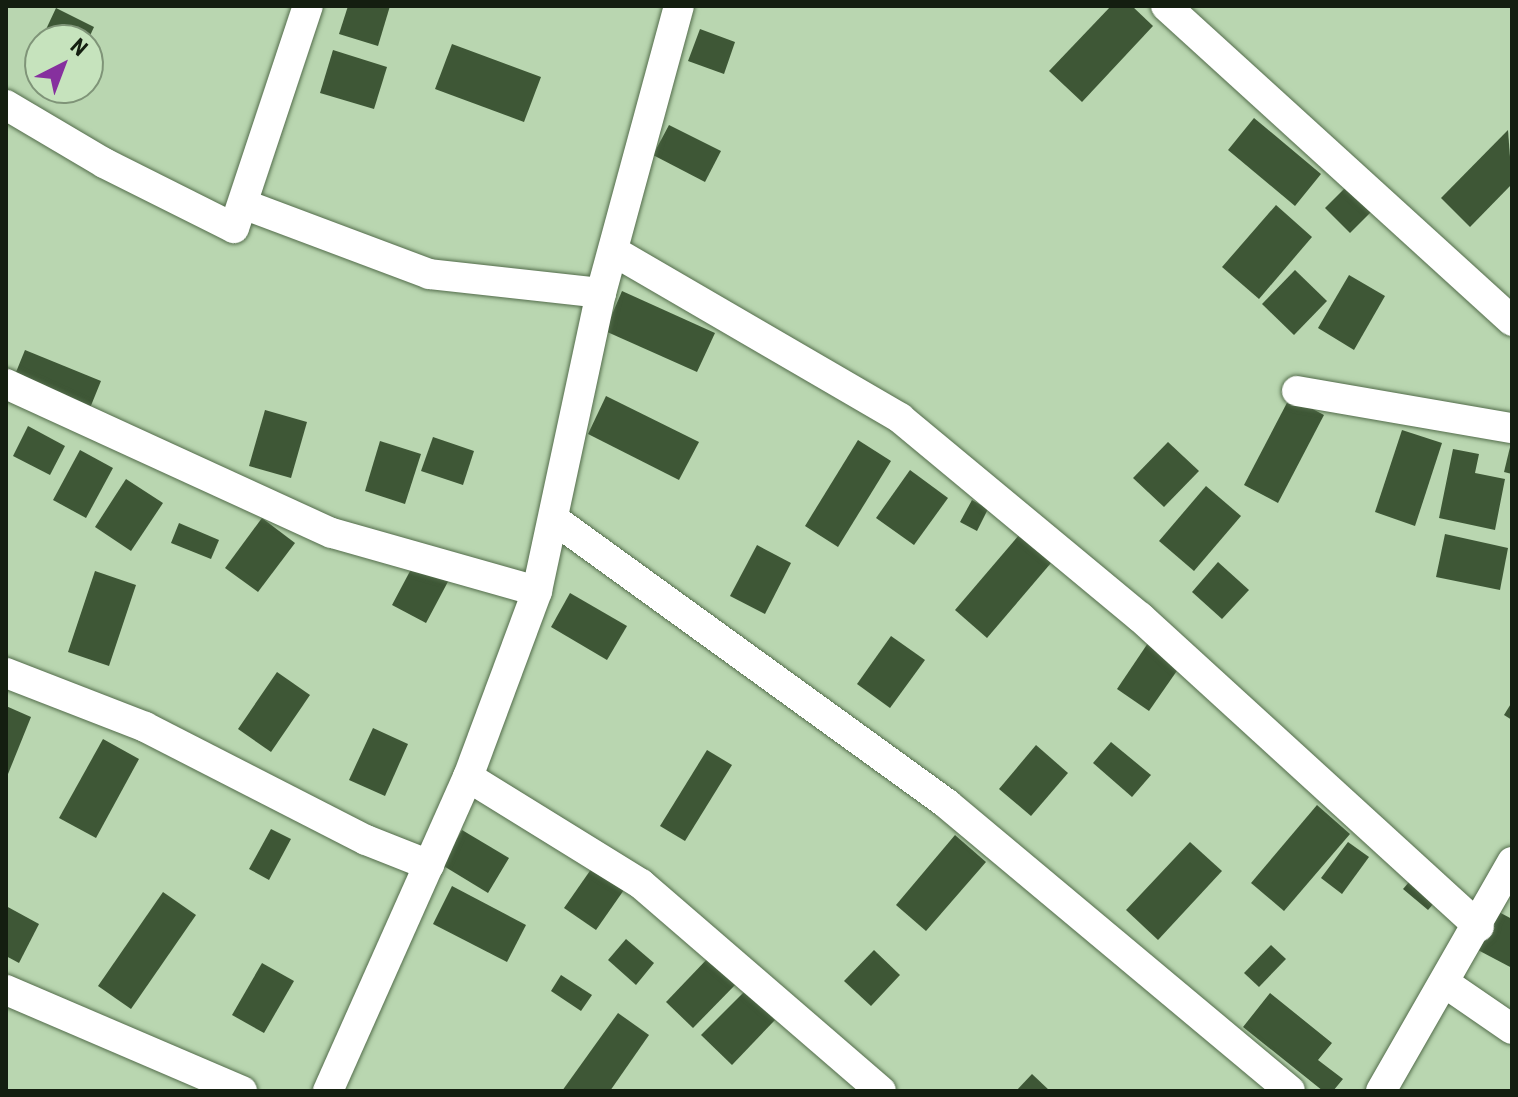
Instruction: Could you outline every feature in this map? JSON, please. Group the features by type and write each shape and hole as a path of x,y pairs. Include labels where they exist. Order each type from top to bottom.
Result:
{"street":[{"path":"6,105 104,163 234,228 308,6"},
{"path":"328,1091 468,777 537,591 555,520 601,293 615,252 679,6"},
{"path":"1166,6 1512,321"},
{"path":"243,204 429,274 601,293"},
{"path":"615,252 900,418 1140,617 1479,927"},
{"path":"6,384 332,533 537,591"},
{"path":"1297,391 1512,428"},
{"path":"555,520 947,804 1290,1091"},
{"path":"6,673 145,727 366,840 429,865"},
{"path":"468,777 641,884 881,1091"},
{"path":"1381,1091 1479,927 1512,862"},
{"path":"1445,983 1512,1029"},
{"path":"6,990 242,1091"}],"building":[{"path":"348,6 390,6 378,46 339,34"},
{"path":"1111,6 1132,6 1153,26 1082,102 1049,71"},
{"path":"56,8 88,24 48,24"},
{"path":"700,29 735,42 724,74 688,61"},
{"path":"452,44 541,77 524,122 435,89"},
{"path":"333,50 387,67 374,109 320,93"},
{"path":"1254,118 1321,174 1295,206 1228,150"},
{"path":"669,125 721,151 705,182 653,155"},
{"path":"1508,130 1512,184 1470,227 1441,198"},
{"path":"1347,186 1372,211 1350,233 1325,208"},
{"path":"1276,205 1312,237 1259,299 1222,267"},
{"path":"1295,270 1327,301 1294,335 1262,304"},
{"path":"1349,275 1385,296 1354,350 1318,328"},
{"path":"622,291 715,333 697,372 605,331"},
{"path":"25,350 101,381 90,408 14,377"},
{"path":"606,396 699,442 679,480 588,434"},
{"path":"1290,397 1324,415 1278,503 1244,485"},
{"path":"265,410 307,422 291,478 249,466"},
{"path":"28,426 65,446 50,475 13,456"},
{"path":"1402,430 1442,443 1415,526 1375,512"},
{"path":"433,437 474,451 463,485 421,471"},
{"path":"858,440 891,461 838,547 805,526"},
{"path":"380,441 421,454 405,504 365,491"},
{"path":"1168,442 1199,471 1164,507 1133,478"},
{"path":"1512,443 1512,474 1504,472"},
{"path":"1453,449 1479,454 1475,473 1505,479 1495,530 1439,518"},
{"path":"80,450 113,468 86,518 53,500"},
{"path":"910,470 948,498 914,545 876,518"},
{"path":"126,479 163,503 131,551 95,527"},
{"path":"1206,486 1241,516 1194,571 1159,541"},
{"path":"972,500 988,509 977,531 960,522"},
{"path":"262,518 295,543 258,592 225,568"},
{"path":"179,523 219,540 211,559 171,543"},
{"path":"1445,534 1508,548 1500,590 1436,577"},
{"path":"1019,535 1051,563 987,638 955,610"},
{"path":"757,545 791,563 765,614 730,596"},
{"path":"417,558 451,576 426,623 392,605"},
{"path":"1218,562 1249,590 1222,619 1192,592"},
{"path":"95,571 136,585 109,666 68,652"},
{"path":"570,593 627,626 607,660 551,627"},
{"path":"891,636 925,660 890,708 857,684"},
{"path":"1148,643 1181,665 1149,711 1117,689"},
{"path":"277,672 310,695 271,752 238,729"},
{"path":"1512,702 1512,720 1504,715"},
{"path":"6,706 31,717 6,779"},
{"path":"373,728 408,744 385,796 349,780"},
{"path":"103,739 139,759 96,838 59,818"},
{"path":"1111,742 1151,775 1132,797 1093,763"},
{"path":"1036,745 1068,773 1031,816 999,789"},
{"path":"707,750 732,765 685,841 660,826"},
{"path":"1317,805 1350,834 1284,911 1251,883"},
{"path":"271,829 291,839 269,880 249,869"},
{"path":"462,830 509,858 488,893 442,865"},
{"path":"955,835 986,862 926,931 896,905"},
{"path":"1190,842 1222,871 1158,940 1126,910"},
{"path":"1348,842 1369,857 1342,894 1321,878"},
{"path":"594,865 626,887 596,930 564,908"},
{"path":"1416,874 1441,895 1428,910 1403,889"},
{"path":"452,886 526,925 507,962 433,924"},
{"path":"163,892 196,915 131,1009 98,986"},
{"path":"6,906 39,924 19,963 6,956"},
{"path":"1497,911 1512,919 1512,968 1476,949"},
{"path":"626,939 654,963 636,985 608,960"},
{"path":"1271,945 1286,959 1259,987 1244,973"},
{"path":"874,950 900,975 871,1006 844,981"},
{"path":"709,957 737,983 693,1028 666,1002"},
{"path":"262,963 294,981 264,1033 232,1015"},
{"path":"561,975 592,995 581,1011 551,991"},
{"path":"745,991 775,1020 732,1065 701,1035"},
{"path":"1270,993 1332,1043 1318,1060 1343,1079 1333,1091 1323,1091 1243,1027"},
{"path":"618,1013 649,1035 610,1091 562,1091"},
{"path":"1032,1074 1050,1091 1016,1091"}]}
